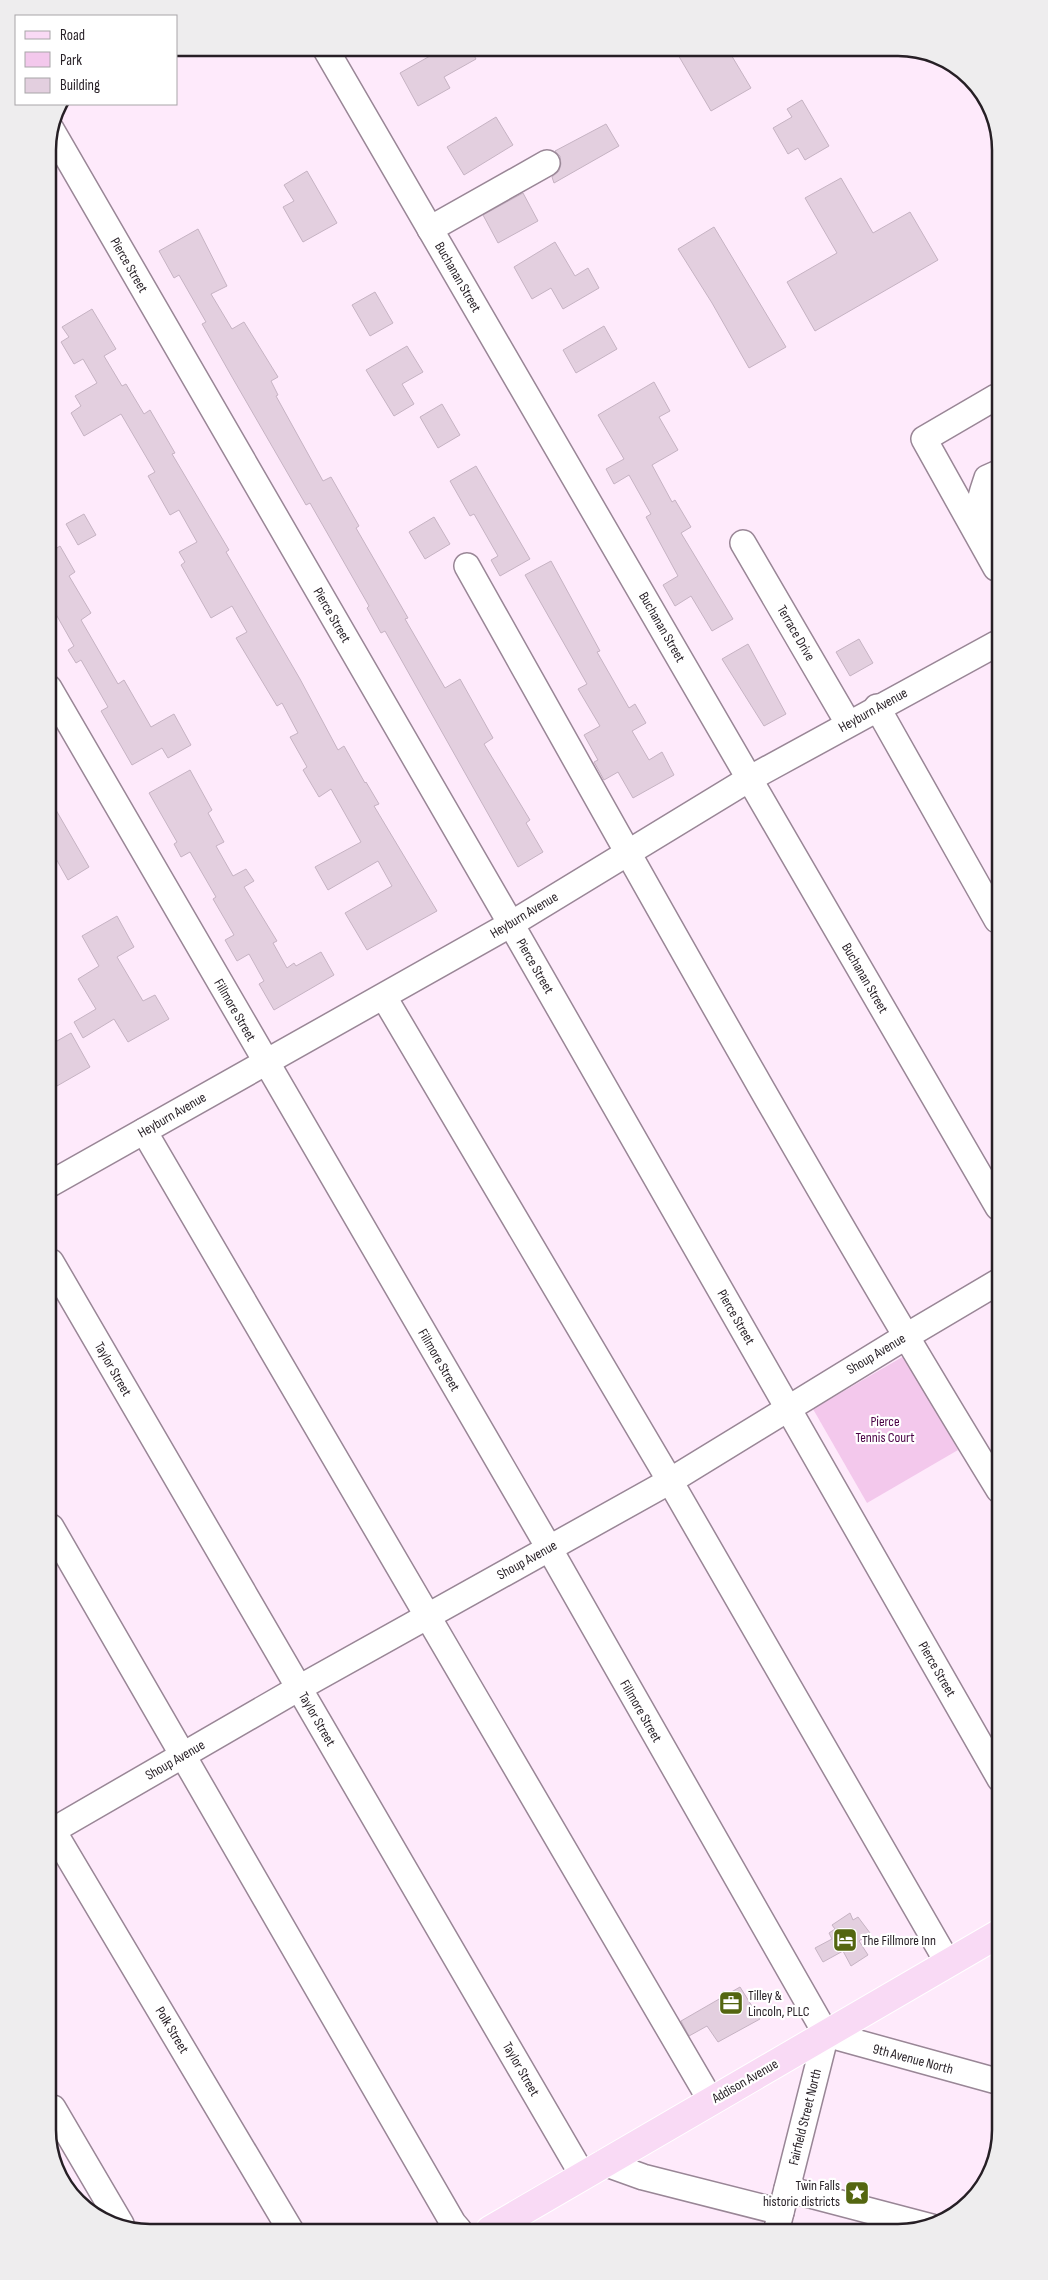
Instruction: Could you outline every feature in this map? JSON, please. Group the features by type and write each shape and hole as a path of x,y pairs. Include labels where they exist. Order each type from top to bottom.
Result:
{"main road":[{"name":"Addison Avenue","path":"500,2224 992,1938"}],"street":[{"name":"Buchanan Street","path":"330,56 992,1197"},
{"name":"Pierce Street","path":"57,139 511,924 992,1765"},
{"path":"430,229 547,164"},
{"path":"992,399 924,439 992,561"},
{"path":"953,491 992,468"},
{"path":"992,476 987,478 977,504 986,528 992,527"},
{"name":"Terrace Drive","path":"743,542 848,723"},
{"path":"467,566 628,853 905,1337 992,1479"},
{"name":"Heyburn Avenue","path":"56,1181 265,1061 384,997 511,924 749,779 848,723 992,650"},
{"name":"Fillmore Street","path":"56,700 549,1548 826,2034"},
{"path":"877,708 992,911"},
{"path":"384,997 670,1482 948,1963"},
{"path":"144,1131 711,2101"},
{"name":"Taylor Street","path":"56,1271 299,1688 594,2170"},
{"name":"Shoup Avenue","path":"56,1828 299,1688 670,1482 788,1408 992,1286"},
{"path":"56,1535 455,2224"},
{"name":"Polk Street","path":"56,1837 287,2224"},
{"name":"9th Avenue North","path":"826,2034 992,2080"},
{"name":"Fairfield Street North","path":"781,2209 826,2034"},
{"path":"56,2113 119,2219"},
{"path":"594,2170 643,2177 781,2209 903,2224"}],"green space":[{"name":"Pierce Tennis Court","path":"904,1356 958,1450 867,1503 813,1409"}],"building":[{"path":"430,56 474,56 476,59 444,77 450,88 418,106 400,73"},
{"path":"679,56 732,56 751,88 711,111"},
{"path":"802,100 829,146 805,160 798,148 788,154 773,128 792,117 787,109"},
{"path":"496,117 513,145 464,175 447,147"},
{"path":"606,124 619,146 554,183 552,177 559,171 561,164 560,156 555,151"},
{"path":"307,171 337,223 303,242 283,207 294,201 284,185"},
{"path":"841,178 873,233 910,212 938,260 815,331 787,282 837,253 805,198"},
{"path":"523,193 538,221 498,243 483,215"},
{"path":"714,227 786,347 749,368 712,303 678,249"},
{"path":"198,229 227,286 211,294 232,329 244,322 278,377 271,381 278,395 276,396 323,481 331,477 359,526 356,528 408,618 405,619 445,688 460,679 493,738 484,744 530,820 526,823 543,852 518,867 385,631 381,633 367,608 369,606 310,503 306,505 232,377 202,324 206,322 179,275 174,278 159,251"},
{"path":"555,242 575,276 588,268 599,288 563,309 551,288 532,299 514,267"},
{"path":"375,292 393,323 370,336 352,305"},
{"path":"92,309 116,349 104,356 122,386 126,384 144,414 150,410 175,453 172,454 229,550 226,552 300,679 338,750 344,746 379,804 374,806 437,911 367,950 345,913 392,886 378,861 328,890 315,867 361,842 331,789 319,797 303,770 307,767 290,737 298,733 282,703 277,706 236,638 247,632 232,606 211,618 181,565 185,562 179,552 197,542 179,510 170,515 148,476 155,472 121,414 84,436 71,413 81,406 75,396 97,383 83,359 74,364 61,342 69,337 62,327"},
{"path":"604,326 617,349 576,373 563,350"},
{"path":"407,346 423,372 402,384 414,404 394,416 366,370"},
{"path":"654,382 670,411 659,417 678,450 652,465 672,502 675,500 691,527 681,533 733,619 712,631 691,596 675,606 663,585 678,576 646,517 651,514 629,475 614,484 606,469 624,459 598,415"},
{"path":"442,404 460,435 438,448 420,417"},
{"path":"476,466 530,559 500,576 491,560 498,556 474,514 470,516 450,481"},
{"path":"84,514 96,535 78,545 66,524"},
{"path":"434,517 450,544 425,559 409,532"},
{"path":"60,546 75,572 69,576 91,613 81,620 118,684 124,680 151,727 174,714 191,745 168,758 162,748 132,765 101,711 108,707 81,660 76,663 68,650 74,646 56,614 56,549"},
{"path":"551,561 600,651 597,652 629,708 635,704 646,723 632,731 649,760 662,752 674,775 633,798 618,772 604,780 594,762 598,760 584,735 600,726 578,689 587,684 525,575"},
{"path":"859,639 873,663 850,676 836,652"},
{"path":"748,644 786,714 764,726 722,659"},
{"path":"190,770 212,810 208,813 224,842 216,846 233,876 246,869 254,881 244,887 277,941 273,943 287,968 294,963 296,966 321,952 334,975 274,1010 259,984 264,981 249,954 237,961 225,940 234,935 213,899 216,897 190,852 181,857 174,844 177,842 149,793"},
{"path":"56,810 89,867 68,880 56,859"},
{"path":"117,916 134,947 117,957 143,1001 155,995 169,1019 128,1042 114,1019 83,1038 74,1022 96,1009 78,979 99,966 82,936"},
{"path":"71,1033 90,1067 56,1087 56,1042"},
{"name":"The Fillmore Inn","path":"850,1913 853,1920 858,1917 870,1933 859,1941 868,1955 851,1966 843,1951 823,1962 815,1948 832,1939 829,1933 835,1929 832,1925"},
{"name":"Tilley & Lincoln, PLLC","path":"740,1987 760,2019 718,2042 707,2026 689,2036 681,2021"}],"place":[{"name":"The Fillmore Inn","path":"845,1940"},
{"name":"Tilley & Lincoln, PLLC","path":"731,2003"},
{"name":"Twin Falls historic districts","path":"857,2193"}]}
